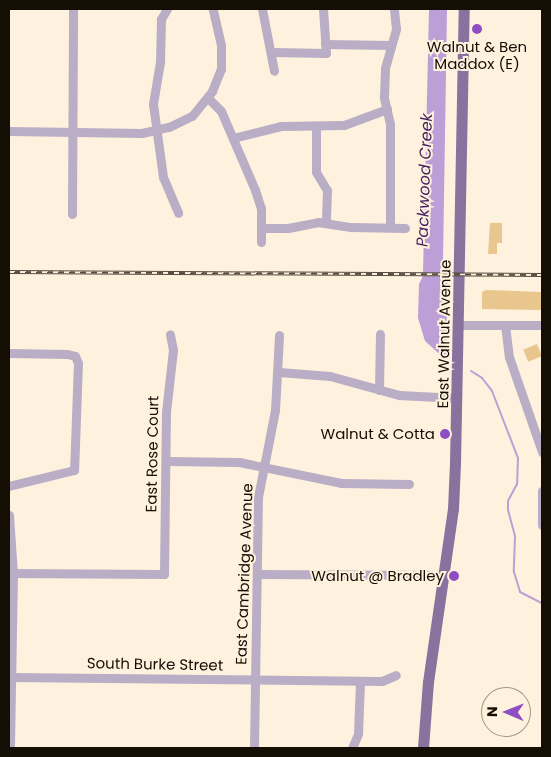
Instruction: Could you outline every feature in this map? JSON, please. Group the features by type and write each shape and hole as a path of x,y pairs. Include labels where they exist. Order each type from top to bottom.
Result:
{"main road":[{"name":"East Walnut Avenue","path":"423,748 429,669 452,510 459,325 464,9"}],"street":[{"path":"72,214 73,9"},
{"path":"167,9 161,19 160,62 154,104 155,131 163,177 178,213"},
{"path":"9,131 73,133 155,131 192,116 208,98 221,69 221,45 213,9"},
{"path":"262,9 272,52 274,72"},
{"path":"323,9 326,49"},
{"path":"390,226 390,124 387,109 385,68 396,29 394,9"},
{"path":"272,52 390,45"},
{"path":"208,98 220,111 261,208 261,242"},
{"path":"232,138 281,126 344,125 387,109"},
{"path":"316,126 316,172 327,190 326,222"},
{"path":"262,228 326,222 352,227 390,226 405,228"},
{"path":"459,325 542,325"},
{"path":"505,325 509,357 542,452"},
{"name":"East Rose Court","path":"11,573 164,574 167,389 172,350 170,334"},
{"path":"379,390 380,334"},
{"name":"East Cambridge Avenue","path":"254,748 258,497 262,466 275,410 279,372 279,335"},
{"path":"9,353 75,356 74,470 9,486"},
{"path":"279,372 330,376 379,390 417,397 457,398"},
{"path":"166,461 221,461 262,466 341,483 409,484"},
{"path":"542,494 542,525"},
{"path":"9,515 11,573 10,748"},
{"path":"257,574 443,576"},
{"name":"South Burke Street","path":"10,677 382,681 396,675"},
{"path":"352,748 358,734 360,681"}],"shaded area":[{"path":"429,9 447,9 443,260 448,261 448,273 423,273"},
{"path":"423,276 448,276 446,360 425,341 418,318 419,284"}],"building":[{"path":"490,223 502,223 502,243 497,243 497,254 488,254"},
{"path":"486,290 542,292 542,310 482,309 482,292"},
{"path":"537,344 542,356 528,362 523,350"}],"waterway":[{"name":"Packwood Creek","path":"471,371 482,378 492,391 518,458 517,484 508,501 508,510 515,536 514,572 520,592 542,603"},
{"name":"Packwood Creek","path":"542,678 542,703"}],"railway":[{"path":"9,272 542,275"}],"place":[{"name":"Walnut & Ben Maddox (E)","path":"477,29"},
{"name":"Walnut & Cotta","path":"445,434"},
{"name":"Walnut @ Bradley","path":"454,576"}]}
